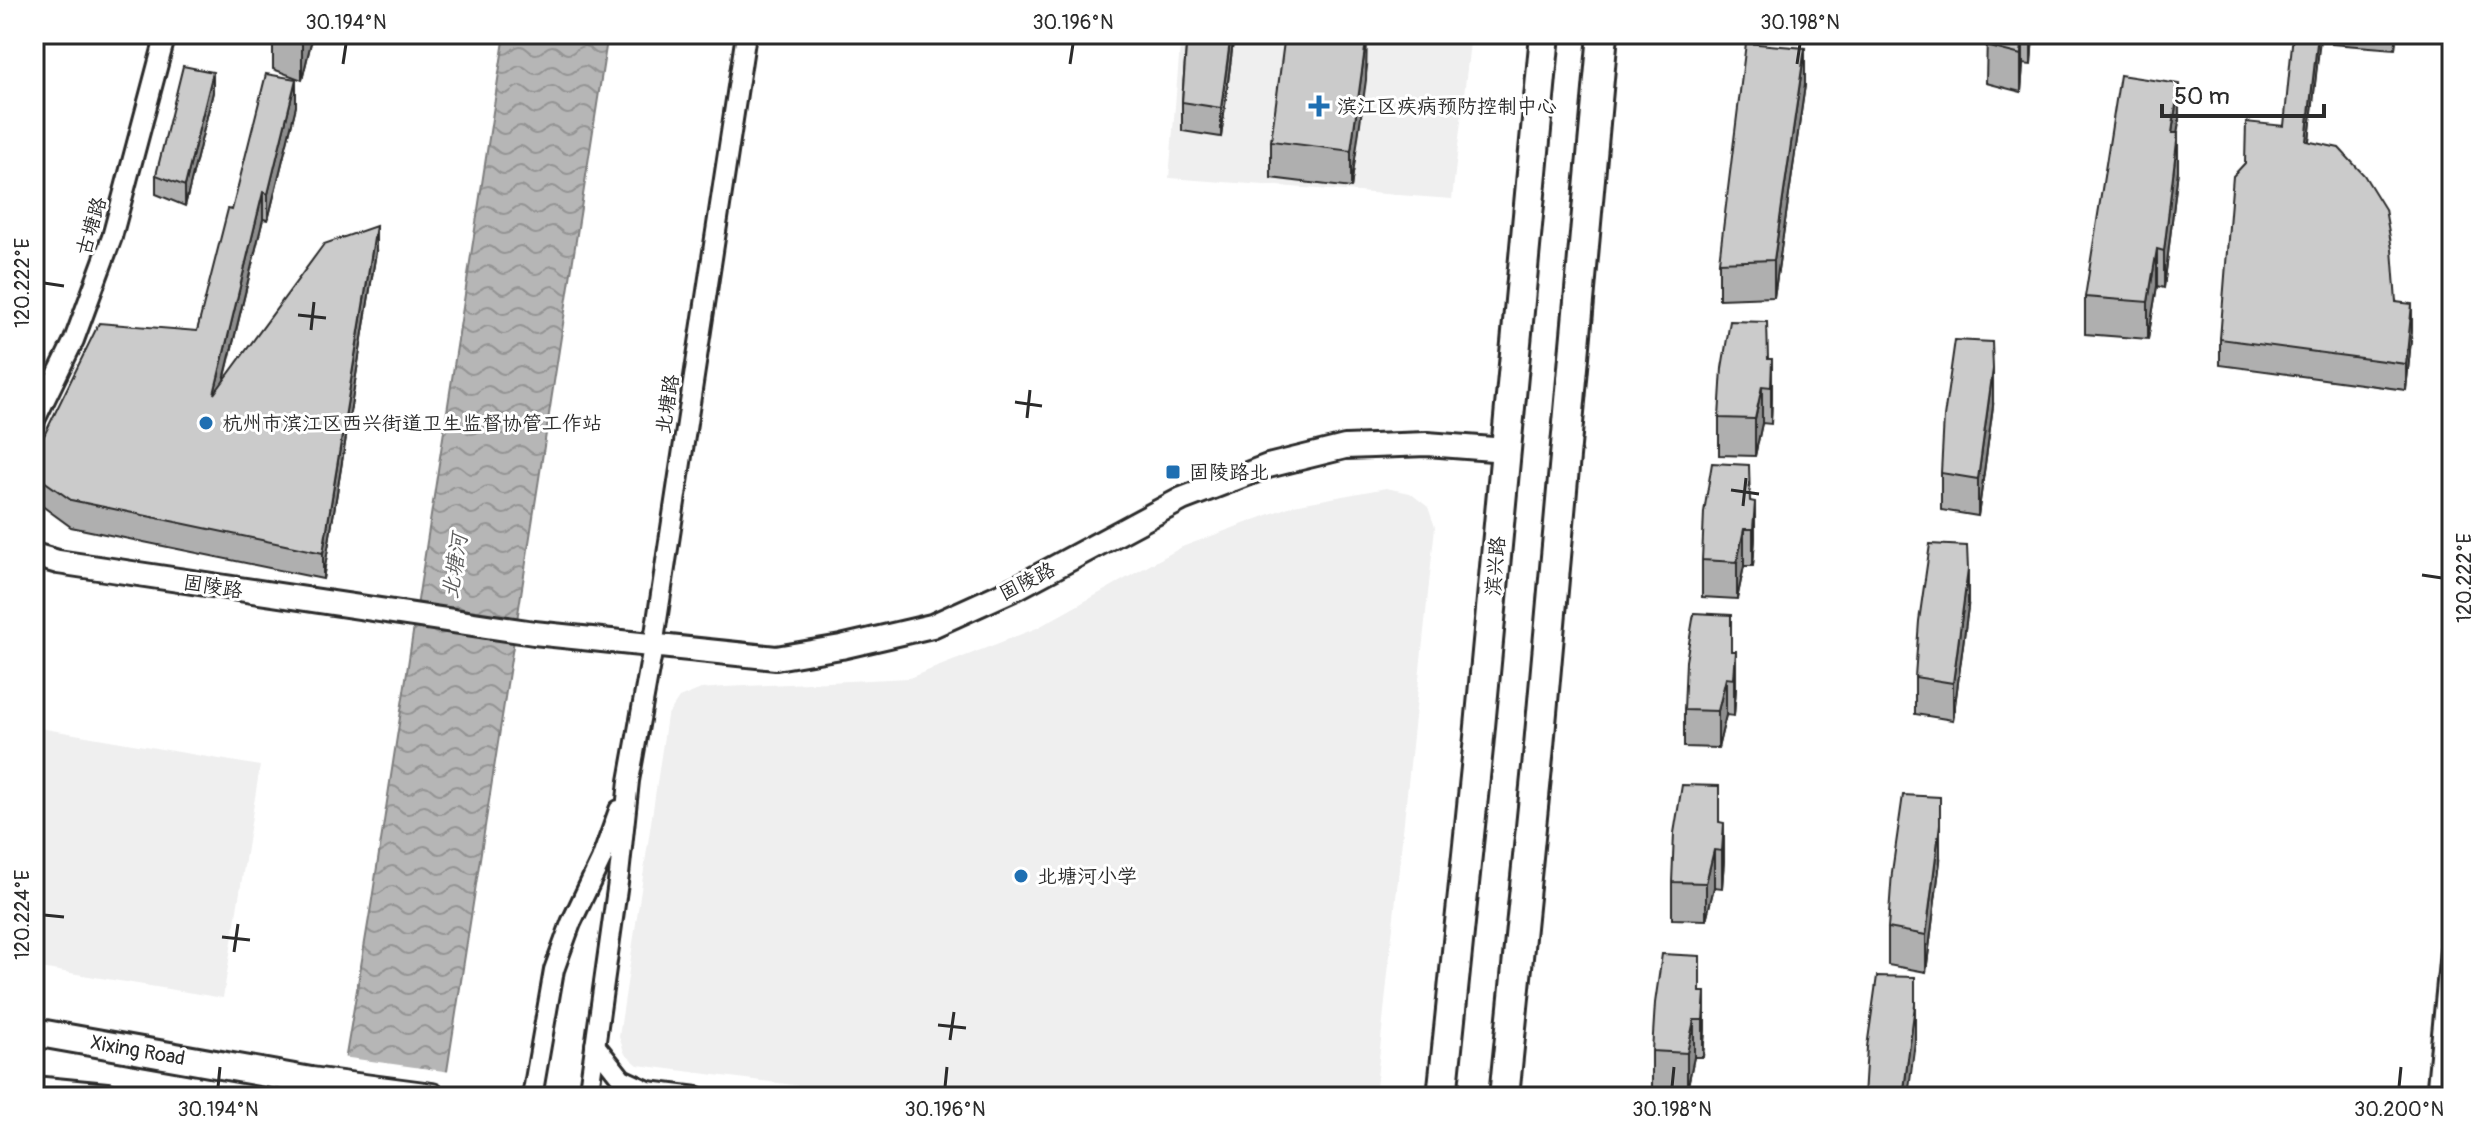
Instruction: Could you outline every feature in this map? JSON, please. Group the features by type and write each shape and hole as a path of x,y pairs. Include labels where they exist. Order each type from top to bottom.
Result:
{"main road":[{"name":"滨兴路","path":"1442,1097 1545,34"},
{"path":"1504,1097 1603,34"},
{"name":"Xixing Road","path":"34,1032 311,1081 432,1097"},
{"path":"34,1090 105,1097"}],"street":[{"name":"古塘路","path":"34,422 74,340 112,237 166,34"},
{"name":"北塘路","path":"588,1097 629,781 653,647 746,34"},
{"name":"固陵路","path":"34,555 58,562 534,633 776,658 932,626 1018,587 1182,499 1268,466 1345,447 1427,444 1506,450"},
{"name":"北塘路","path":"532,1097 554,970 571,923 601,860 629,781"},
{"path":"2438,1097 2452,951"},
{"path":"595,1045 622,1079 648,1091 697,1097"}],"shaded area":[{"name":"滨江区疾病预防控制中心","path":"1181,34 1471,34 1452,199 1169,178"},
{"name":"北塘河小学","path":"1386,488 1410,493 1428,507 1435,527 1375,1097 886,1097 638,1065 625,1054 619,1037 667,716 679,698 701,689 909,678 1037,628 1182,547 1294,505"},
{"path":"34,727 260,766 223,998 34,967"}],"water":[{"name":"北塘河","path":"505,34 608,34 443,1097 339,1097 371,906"}],"pier":[{"path":"342,1057 451,1072 447,1097 335,1097"}],"building":[{"path":"279,34 304,34 302,43"},
{"path":"1187,34 1231,34 1221,108 1182,102"},
{"name":"滨江区疾病预防控制中心","path":"1285,34 1367,34 1351,151 1271,141"},
{"path":"1987,34 2023,34 2021,55 1986,46"},
{"path":"2293,34 2318,34 2306,141 2339,148 2364,175 2385,209 2396,302 2412,304 2406,364 2220,339 2233,176 2245,163 2246,122 2284,126"},
{"path":"1746,43 1805,48 1774,260 1719,262"},
{"path":"183,66 213,72 185,186 156,175"},
{"name":"杭州市滨江区西兴街道卫生监督协管工作站","path":"266,74 296,79 268,194 263,192 214,394 324,244 376,226 323,553 71,500 34,474 34,456 99,323 197,331 228,209 232,210"},
{"path":"2120,75 2179,84 2172,133 2178,133 2164,251 2157,249 2148,302 2085,297"},
{"path":"1730,321 1767,322 1768,359 1772,359 1771,387 1762,386 1755,419 1719,418 1722,368"},
{"path":"1955,340 1992,342 1993,369 1978,479 1941,473 1944,417"},
{"path":"1712,463 1749,465 1750,501 1755,502 1753,529 1744,529 1737,562 1702,560 1704,512"},
{"path":"1930,544 1967,546 1968,570 1953,683 1915,677"},
{"path":"1694,613 1731,615 1731,651 1736,651 1734,679 1726,678 1718,711 1684,710 1686,661"},
{"path":"1682,785 1719,786 1719,822 1724,823 1722,851 1714,850 1706,883 1672,882 1674,833"},
{"path":"1903,795 1940,797 1940,824 1926,935 1888,928"},
{"path":"1662,954 1700,956 1700,992 1705,992 1703,1020 1694,1020 1687,1053 1652,1051"},
{"path":"1877,976 1915,977 1915,1005 1903,1097 1864,1097"}],"place":[{"name":"滨江区疾病预防控制中心","path":"1319,106"},
{"name":"杭州市滨江区西兴街道卫生监督协管工作站","path":"206,423"},
{"name":"固陵路北","path":"1173,472"},
{"name":"北塘河小学","path":"1021,876"}]}
